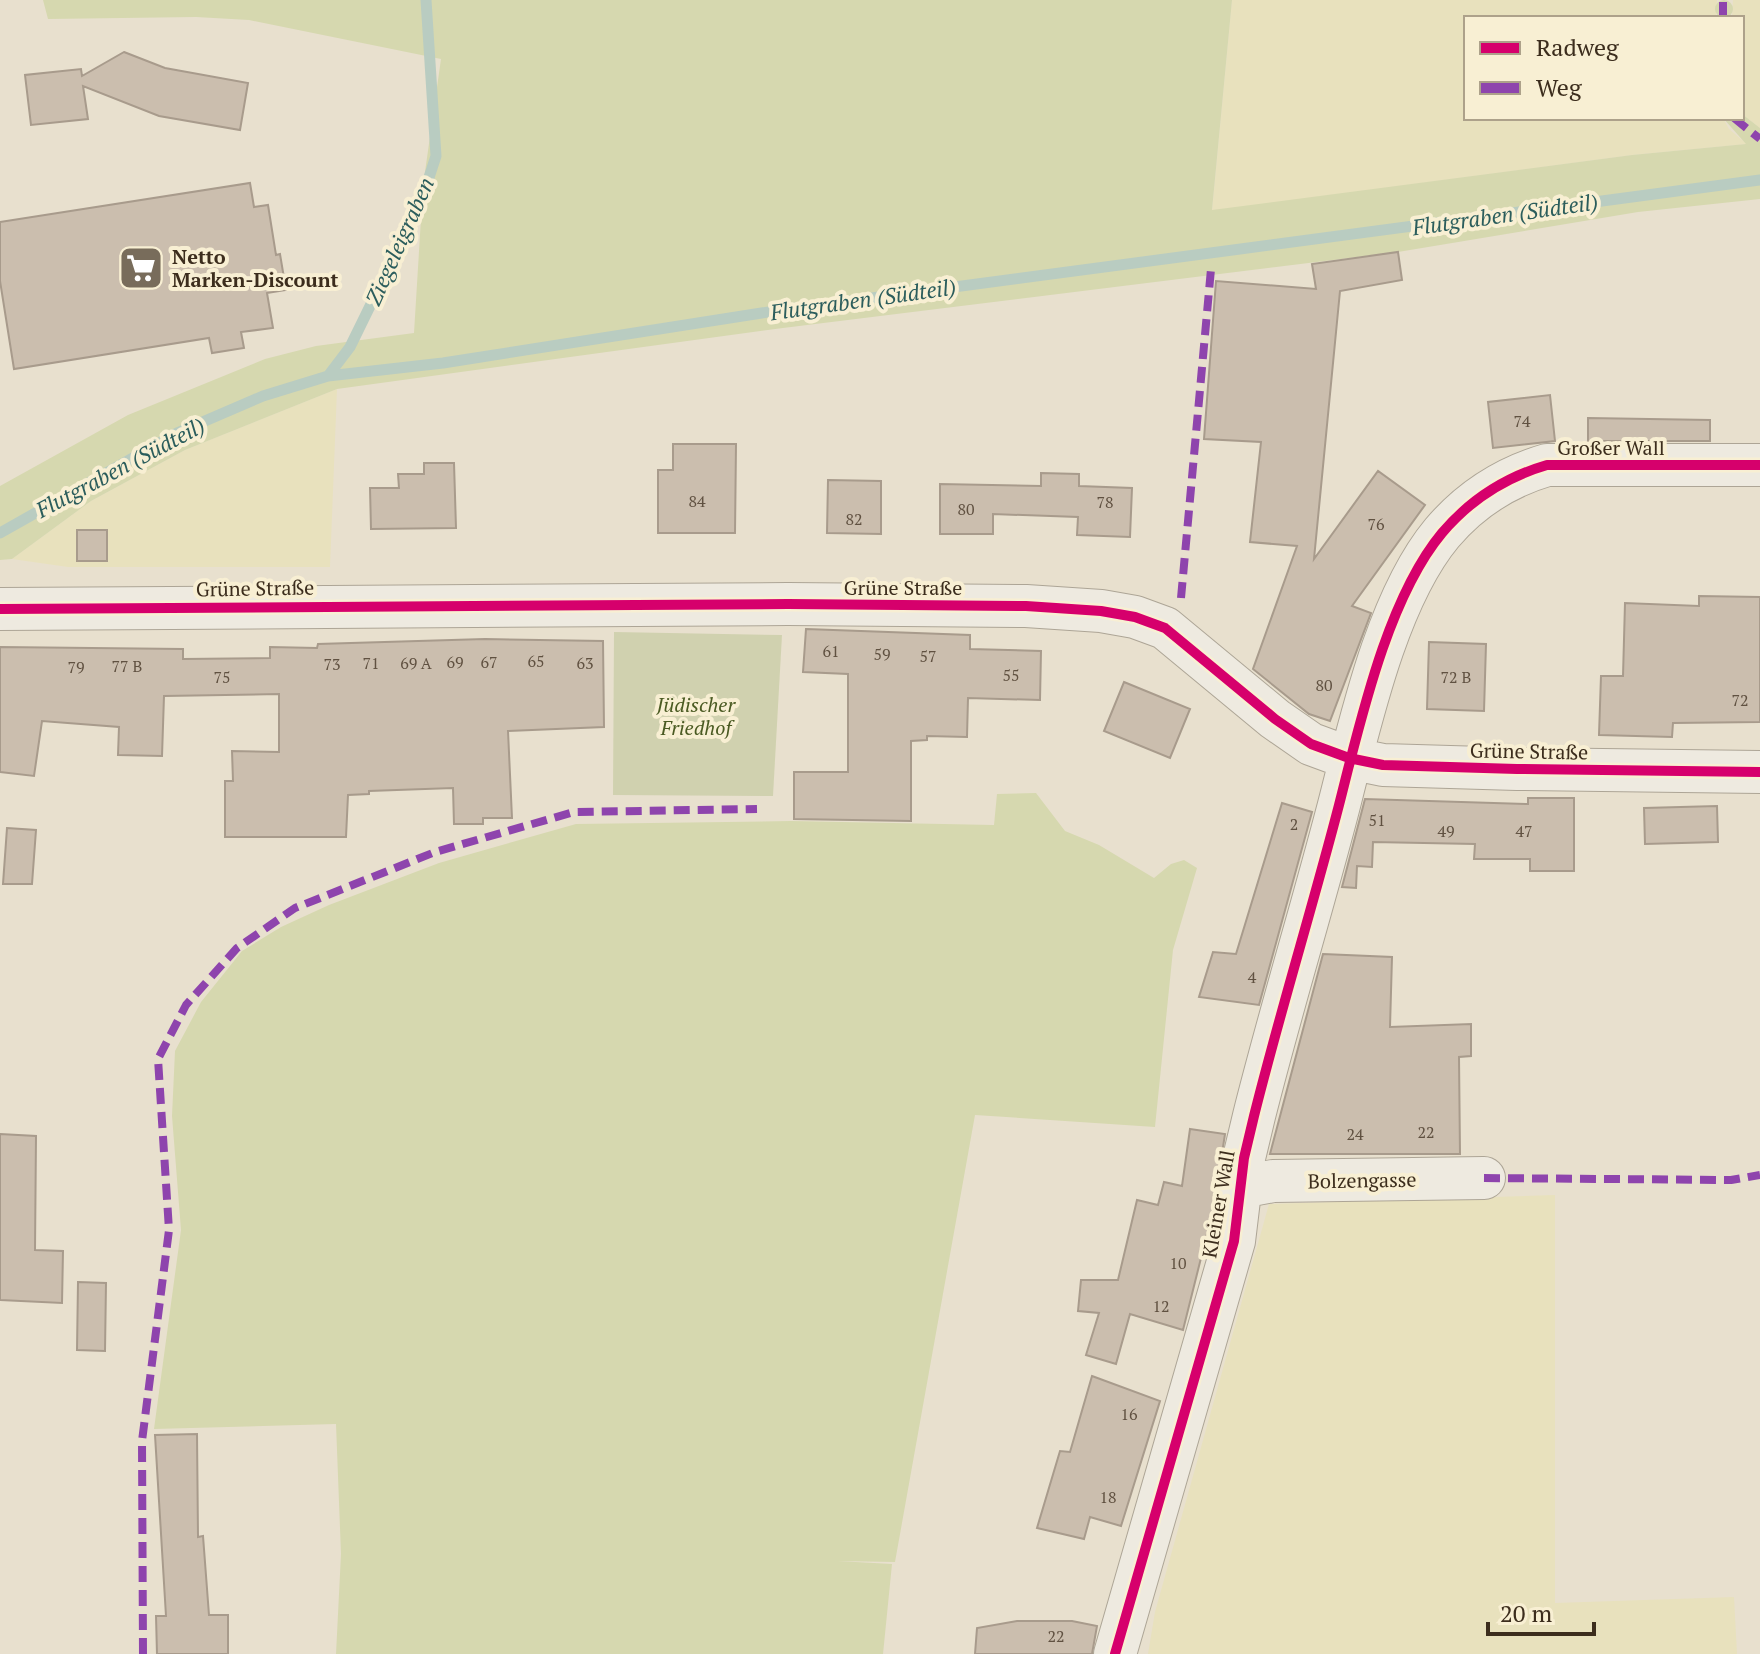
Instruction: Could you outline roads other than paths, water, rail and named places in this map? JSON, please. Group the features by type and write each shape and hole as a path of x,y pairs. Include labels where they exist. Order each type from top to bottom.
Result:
{"street":[{"name":"Großer Wall","path":"1349,758 1408,587 1442,533 1492,488 1523,472 1547,465 1760,465"},
{"name":"Grüne Straße","path":"0,609 788,604 1026,606 1101,611 1135,617 1165,628 1287,728 1311,744 1349,758 1383,765 1760,772"},
{"name":"Kleiner Wall","path":"1115,1654 1234,1241 1254,1116 1349,758"},
{"name":"Bolzengasse","path":"1241,1187 1273,1181 1484,1178"}],"waterway":[{"name":"Ziegeleigraben","path":"328,376 350,347 421,202 436,156 426,0"},
{"name":"Flutgraben (Südteil)","path":"0,533 177,433 263,396 328,376 443,363 781,310 1760,180"}],"place":[{"name":"Netto Marken-Discount","path":"141,268"}],"park label":[{"name":"Jüdischer Friedhof","path":"696,716"}]}
